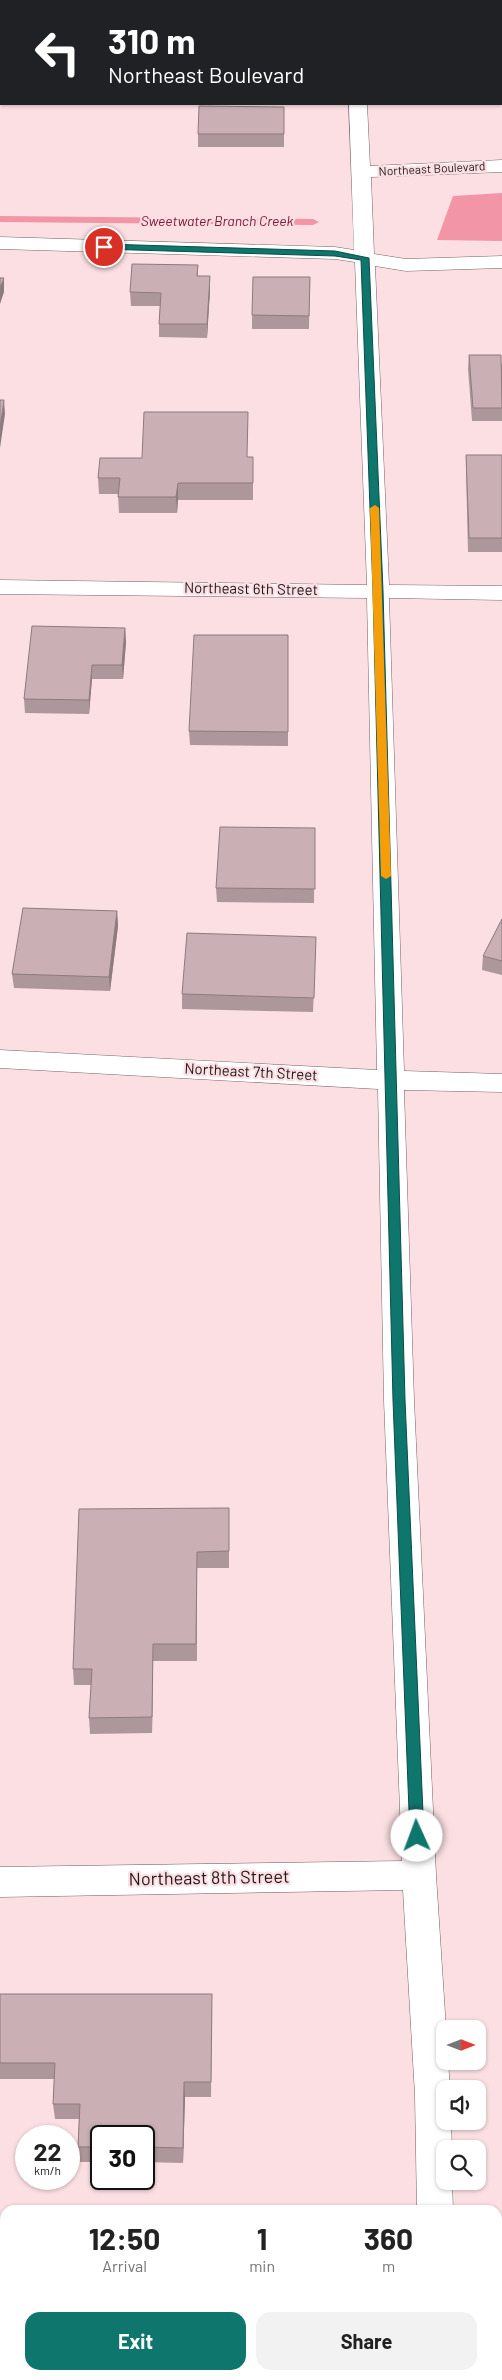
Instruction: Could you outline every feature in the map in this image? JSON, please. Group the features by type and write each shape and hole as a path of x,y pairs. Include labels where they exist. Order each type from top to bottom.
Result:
{"street":[{"path":"358,105 378,591 399,1400 419,1875 433,2095 435,2205"},
{"name":"Northeast Boulevard","path":"362,172 502,166"},
{"path":"0,243 335,253 406,265 502,262"},
{"name":"Northeast 6th Street","path":"0,587 502,592"},
{"name":"Northeast 7th Street","path":"0,1059 391,1080 502,1083"},
{"name":"Northeast 8th Street","path":"0,1882 419,1875"}],"shaded area":[{"path":"502,193 502,241 437,240 453,196"}],"building":[{"path":"199,106 284,107 284,134 198,134"},
{"path":"132,264 198,265 197,276 210,276 207,324 159,324 161,293 130,292"},
{"path":"253,277 310,277 309,316 252,315"},
{"path":"0,278 4,278 0,288"},
{"path":"469,355 501,355 502,408 473,408"},
{"path":"0,400 4,400 0,428"},
{"path":"144,412 248,412 247,457 253,457 253,483 178,483 176,497 118,497 120,478 98,478 100,458 142,458"},
{"path":"466,455 502,455 502,538 469,538"},
{"path":"32,626 125,628 122,665 92,665 89,700 24,699"},
{"path":"194,635 288,635 288,732 189,731"},
{"path":"220,827 315,828 315,889 216,888"},
{"path":"23,908 117,911 109,977 12,974"},
{"path":"502,919 502,961 483,956"},
{"path":"187,933 316,937 314,998 182,994"},
{"path":"229,1508 229,1551 197,1552 196,1644 153,1644 152,1717 89,1718 92,1669 73,1669 79,1509"},
{"path":"0,1994 212,1994 211,2082 184,2082 183,2148 155,2147 155,2125 90,2125 90,2147 80,2147 80,2104 53,2104 55,2063 0,2063"}],"waterway":[{"name":"Sweetwater Branch Creek","path":"0,219 313,222"}],"slow traffic":[{"path":"375,508 386,876"}],"route":[{"path":"104,247 335,253 365,258 378,591 399,1400 417,1836"}]}
